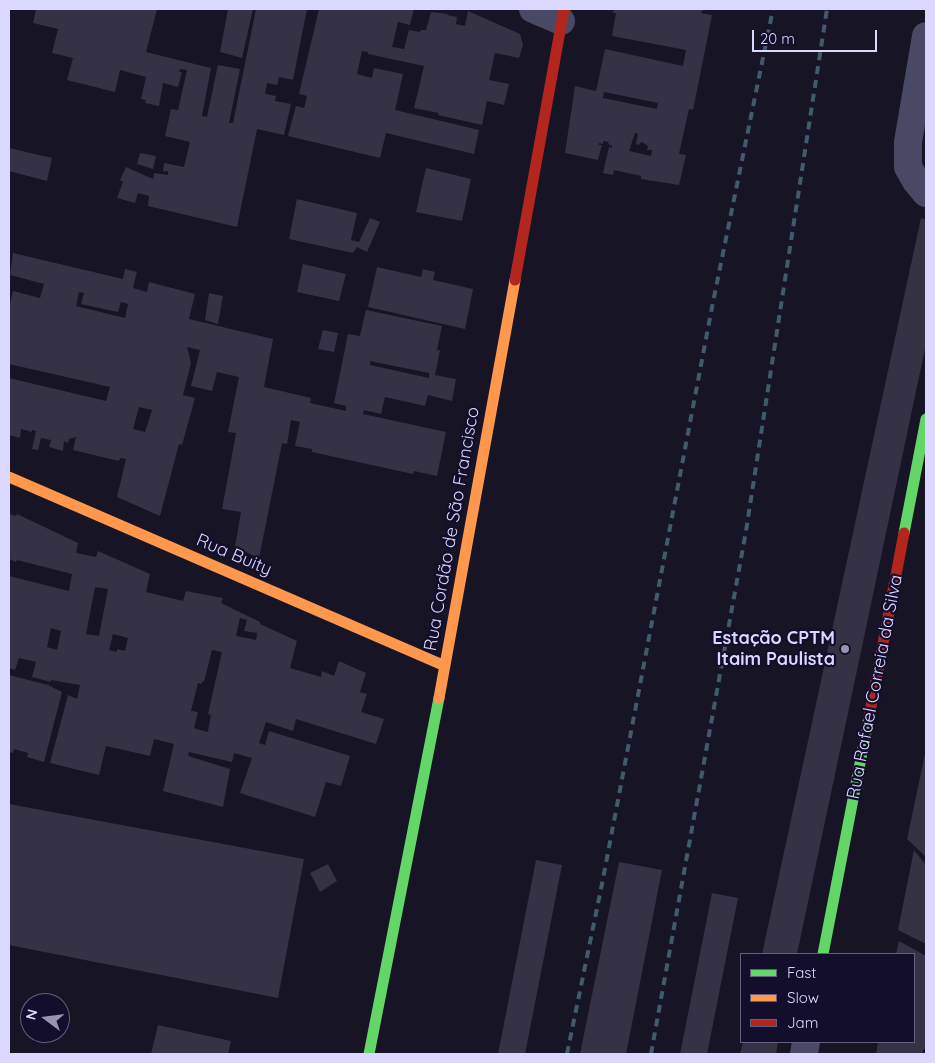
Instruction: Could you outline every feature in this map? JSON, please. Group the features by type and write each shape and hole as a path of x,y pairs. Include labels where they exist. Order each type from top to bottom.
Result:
{"street":[{"path":"533,9 563,15"},
{"name":"Rua Cordão de São Francisco","path":"369,1054 445,666 563,15"},
{"path":"926,36 908,142 908,167 926,193"},
{"name":"Rua Rafael Correia da Silva","path":"823,953 922,460 926,419"},
{"name":"Rua Buity","path":"9,477 445,666"}],"building":[{"path":"36,9 157,9 146,52 211,68 202,116 207,117 218,65 240,69 229,123 233,123 256,9 307,9 293,80 279,77 277,85 267,83 265,94 276,96 275,101 291,104 284,135 257,129 237,227 148,206 149,196 138,193 135,203 117,198 123,182 120,180 126,167 153,179 154,173 168,175 168,171 163,171 164,163 184,167 190,142 165,136 171,109 178,110 187,70 180,69 179,72 182,72 178,87 163,83 159,106 145,103 146,100 141,99 146,77 120,70 115,92 67,80 73,58 52,53 58,29 33,23"},
{"path":"228,9 253,9 242,58 220,52"},
{"path":"319,9 414,9 410,25 398,22 392,47 404,49 409,30 420,32 421,30 426,30 431,12 457,17 456,24 465,26 468,11 520,34 523,45 519,58 495,53 489,80 509,84 504,105 487,101 482,125 414,108 424,66 368,54 368,52 362,51 357,74 372,78 374,68 403,74 395,110 479,130 474,154 386,133 380,158 288,136 296,106 304,108 307,96 299,94"},
{"path":"614,9 703,9 701,13 712,15 693,110 689,109 679,154 686,155 679,185 641,179 641,176 614,170 613,175 603,173 609,147 612,148 608,144 609,142 603,141 603,144 599,143 599,145 602,145 598,160 565,153 575,86 596,91 605,49 683,66 686,50 612,36 616,13 613,13","holes":["604,92 658,103 657,109 603,98","635,133 638,133 636,144 638,145 642,142 648,146 647,150 652,150 651,156 629,151"]},
{"path":"9,148 52,158 47,181 9,171"},
{"path":"140,153 156,156 153,169 137,164"},
{"path":"426,168 471,179 462,221 416,212"},
{"path":"297,199 357,213 351,240 359,242 370,218 380,222 367,252 357,247 353,253 289,239"},
{"name":"Estação CPTM Itaim Paulista","path":"921,218 926,220 926,344 797,953 762,953"},
{"path":"13,253 123,279 125,269 137,272 133,288 147,292 149,282 195,294 189,319 273,339 264,387 311,398 310,403 346,411 346,406 334,403 348,334 360,336 366,310 442,326 437,350 440,350 435,375 456,379 452,401 428,395 425,406 385,397 381,414 364,410 363,414 446,432 437,476 414,471 413,474 312,452 312,449 295,446 300,422 291,420 287,444 282,443 259,558 235,547 241,512 222,509 236,433 228,432 239,377 217,372 212,391 191,386 200,350 187,347 191,363 183,395 195,398 182,445 179,444 160,516 117,497 126,459 120,458 119,461 73,450 76,437 69,439 68,443 64,441 63,451 49,447 51,440 41,438 38,450 32,449 36,431 32,430 32,432 21,429 20,438 9,435 9,378 106,401 110,387 9,364 9,308 13,291 40,298 44,284 10,275","holes":["79,292 84,293 81,304 118,312 121,302 128,304 125,318 76,306","370,361 429,373 429,378 370,365","139,407 152,410 145,432 133,429"]},
{"path":"303,264 346,274 339,301 297,292"},
{"path":"377,267 421,277 423,269 435,272 433,280 473,289 465,329 368,307"},
{"path":"209,293 223,296 218,324 205,320"},
{"path":"323,330 338,333 334,352 318,349"},
{"path":"9,514 16,516 17,514 78,543 76,553 96,557 98,551 150,574 146,592 183,601 186,591 223,598 221,603 297,641 290,668 321,677 322,671 334,676 339,661 366,673 360,692 367,694 361,712 384,719 376,744 296,719 293,731 266,722 259,743 265,745 269,731 350,756 341,786 326,782 315,817 240,793 252,758 234,753 232,762 189,752 188,756 230,769 223,807 163,791 174,744 154,739 150,756 106,746 99,775 50,763 68,695 77,699 80,685 51,680 51,682 32,677 36,662 19,658 15,670 9,668 9,576 69,591 72,574 9,559","holes":["95,587 108,589 99,636 86,634","240,618 247,620 244,631 257,633 256,640 236,636","51,628 61,631 57,650 47,647","113,634 128,638 125,651 117,649 117,652 109,650","212,650 222,652 208,714 211,715 207,732 194,728 198,712 191,711 198,683 202,684 202,681 204,682"]},
{"path":"9,675 48,685 62,692 44,762 27,757 28,753 14,749 13,753 9,752"},
{"path":"926,754 926,857 907,839"},
{"path":"9,804 304,859 278,998 9,945"},
{"path":"914,850 926,865 926,944 898,930"},
{"path":"536,860 562,865 525,1054 498,1054"},
{"path":"619,862 662,870 626,1054 580,1054"},
{"path":"328,864 337,881 320,892 310,873"},
{"path":"712,893 738,898 707,1054 680,1054"},
{"path":"899,941 926,956 926,1047 922,1052 925,1054 876,1054 878,1043 915,1043 915,953 896,953"},
{"path":"158,1025 231,1041 228,1054 151,1054"},
{"path":"743,1043 778,1043 776,1054 740,1054"}],"railway":[{"path":"567,1054 602,884 713,302 773,9"},
{"path":"651,1054 746,531 827,9"}],"traffic: fast":[{"path":"904,533 926,419"},
{"path":"369,1054 439,698"},
{"path":"823,953 869,717"}],"traffic: slow":[{"path":"439,698 515,280"},
{"path":"9,477 445,666"}],"traffic: jam":[{"path":"515,280 564,9"},
{"path":"869,717 904,533"}],"place":[{"name":"Estação CPTM Itaim Paulista","path":"845,649"}]}
